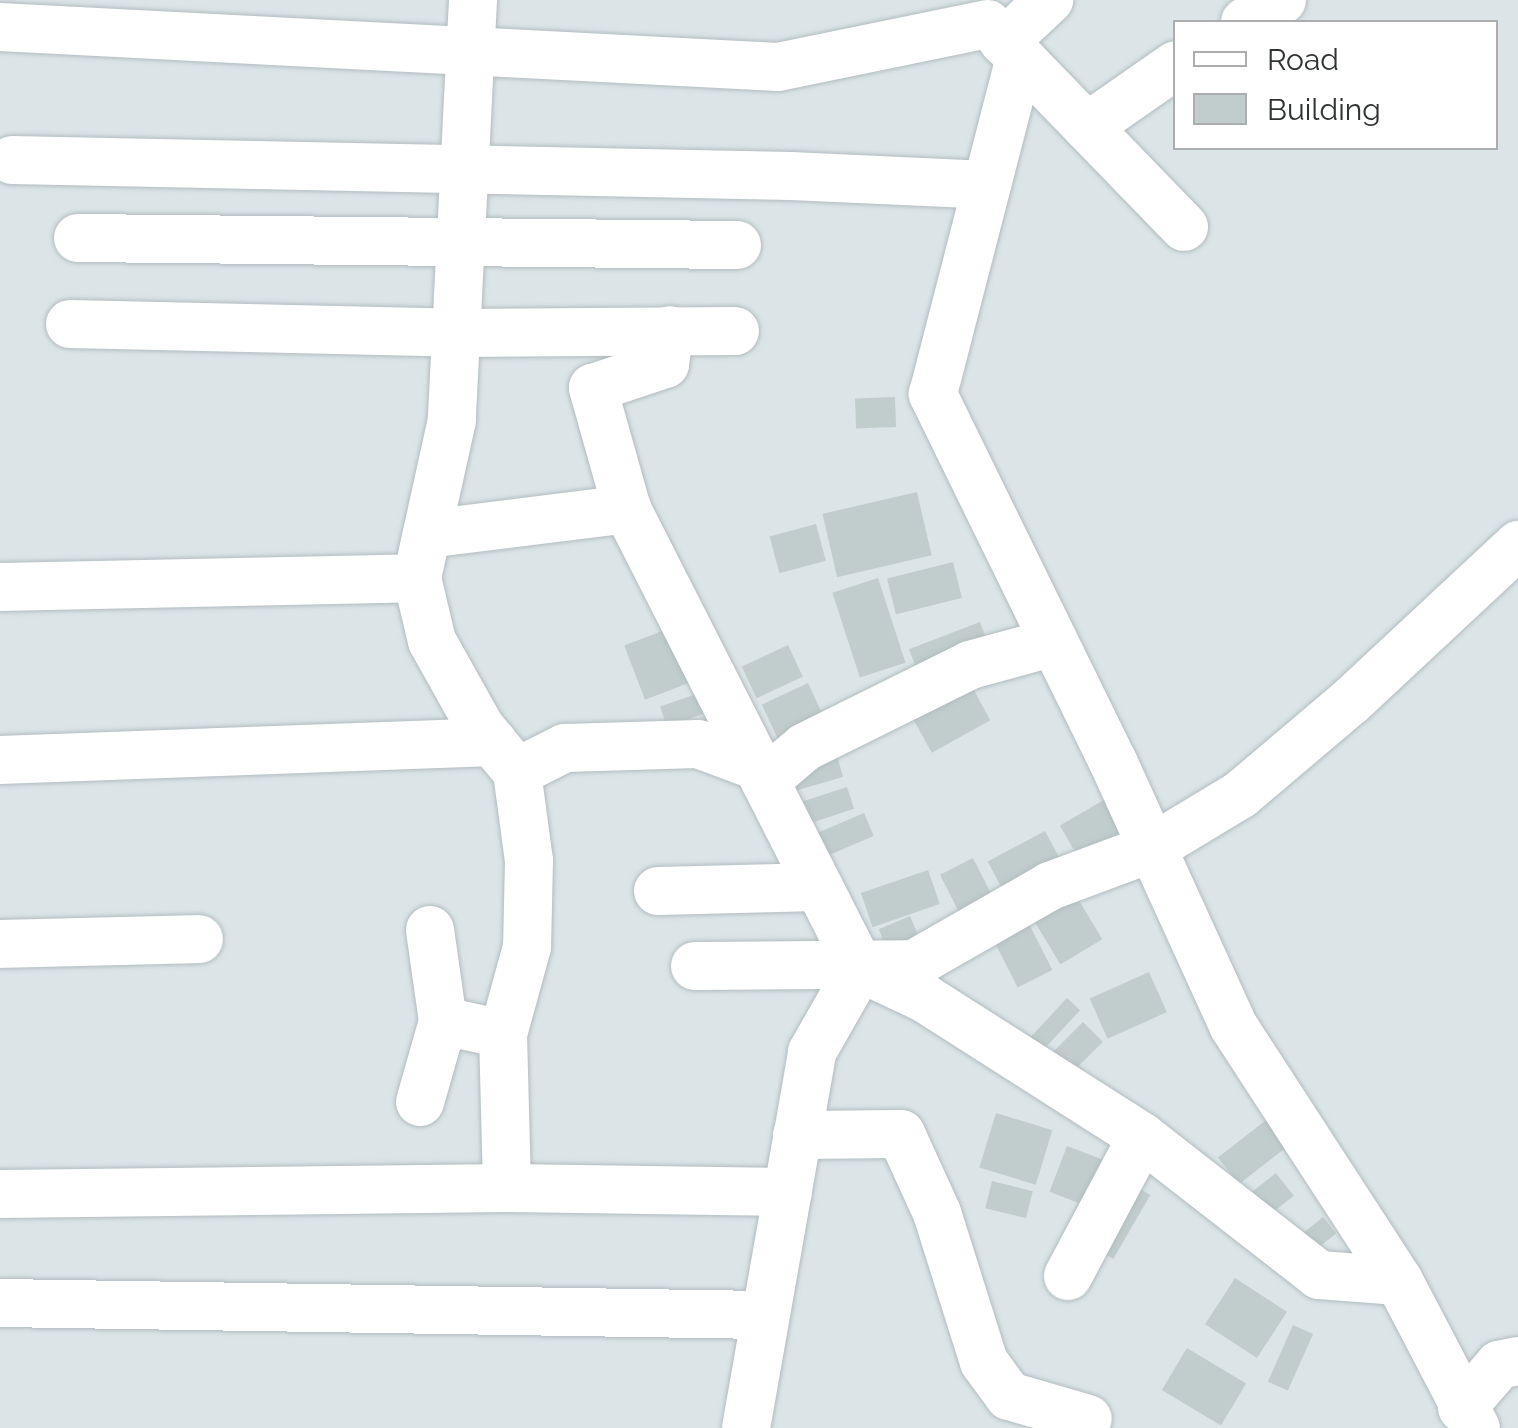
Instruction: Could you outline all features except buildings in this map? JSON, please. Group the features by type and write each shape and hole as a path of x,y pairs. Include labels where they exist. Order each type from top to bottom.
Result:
{"street":[{"path":"473,0 452,420 422,556 432,641 505,757 530,861 527,948 503,1034 507,1188"},
{"path":"0,26 778,68 994,31 1049,0"},
{"path":"994,31 1184,227"},
{"path":"994,31 987,185 933,394 1152,848 1233,1026 1399,1280 1469,1418"},
{"path":"1087,127 1173,67"},
{"path":"12,160 463,168 987,185"},
{"path":"78,238 459,246 737,246"},
{"path":"70,324 458,333 736,331"},
{"path":"670,330 665,364 593,388 628,509 860,968 924,998 1142,1136 1319,1275 1399,1280"},
{"path":"0,587 422,556 628,509"},
{"path":"696,966 860,968 914,964 1050,886 1152,848 1240,796 1351,701 1518,545"},
{"path":"761,774 804,747 970,665 1054,642"},
{"path":"0,760 505,757 565,748 698,744 761,774"},
{"path":"658,891 818,887"},
{"path":"420,1102 444,1021 430,930"},
{"path":"0,944 198,939"},
{"path":"746,1428 812,1052 860,968"},
{"path":"444,1021 503,1034"},
{"path":"797,1135 902,1134 937,1213 984,1362 1009,1396 1088,1419"},
{"path":"1068,1276 1142,1136"},
{"path":"0,1194 507,1188 788,1192"},
{"path":"0,1304 764,1315"},
{"path":"1469,1418 1499,1364 1518,1361"}]}
